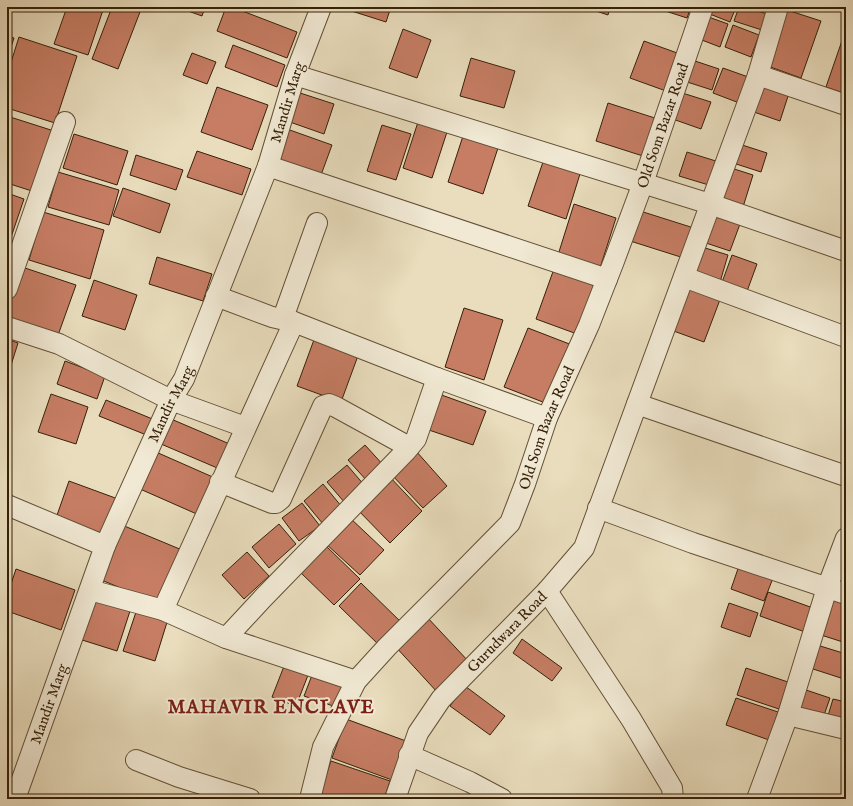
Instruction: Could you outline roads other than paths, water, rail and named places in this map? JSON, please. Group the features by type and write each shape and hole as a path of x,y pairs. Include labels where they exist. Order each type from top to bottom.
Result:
{"street":[{"name":"Mandir Marg","path":"15,799 105,546 171,400 184,380 268,166 295,75 321,7"},
{"name":"Old Som Bazar Road","path":"310,799 323,747 356,681 387,647 510,523 547,418 589,325 643,183 703,7"},
{"path":"547,591 584,548 758,75 778,7"},
{"path":"295,75 710,204 846,250"},
{"path":"758,75 846,105"},
{"path":"7,289 65,122"},
{"path":"268,166 607,279"},
{"path":"163,610 245,427 288,320 317,222"},
{"path":"684,277 846,337"},
{"path":"216,296 272,317 288,320 437,378 547,418"},
{"path":"7,327 59,344 171,400 245,427"},
{"path":"226,638 416,439 437,378"},
{"path":"220,482 272,503 276,503 281,499 323,406 329,404 409,447"},
{"path":"637,404 846,476"},
{"path":"7,505 105,546"},
{"path":"598,508 693,543 846,594"},
{"path":"757,799 788,715 827,588 846,538"},
{"path":"90,590 163,610 226,638 356,681"},
{"name":"Gurudwara Road","path":"395,799 418,734 441,699 547,591 631,719 672,788 673,799"},
{"path":"788,715 846,729"},
{"path":"410,755 470,782 502,799"},
{"path":"136,760 179,777 250,799"}],"district":[{"name":"MAHAVIR ENCLAVE","path":"271,706"}]}
